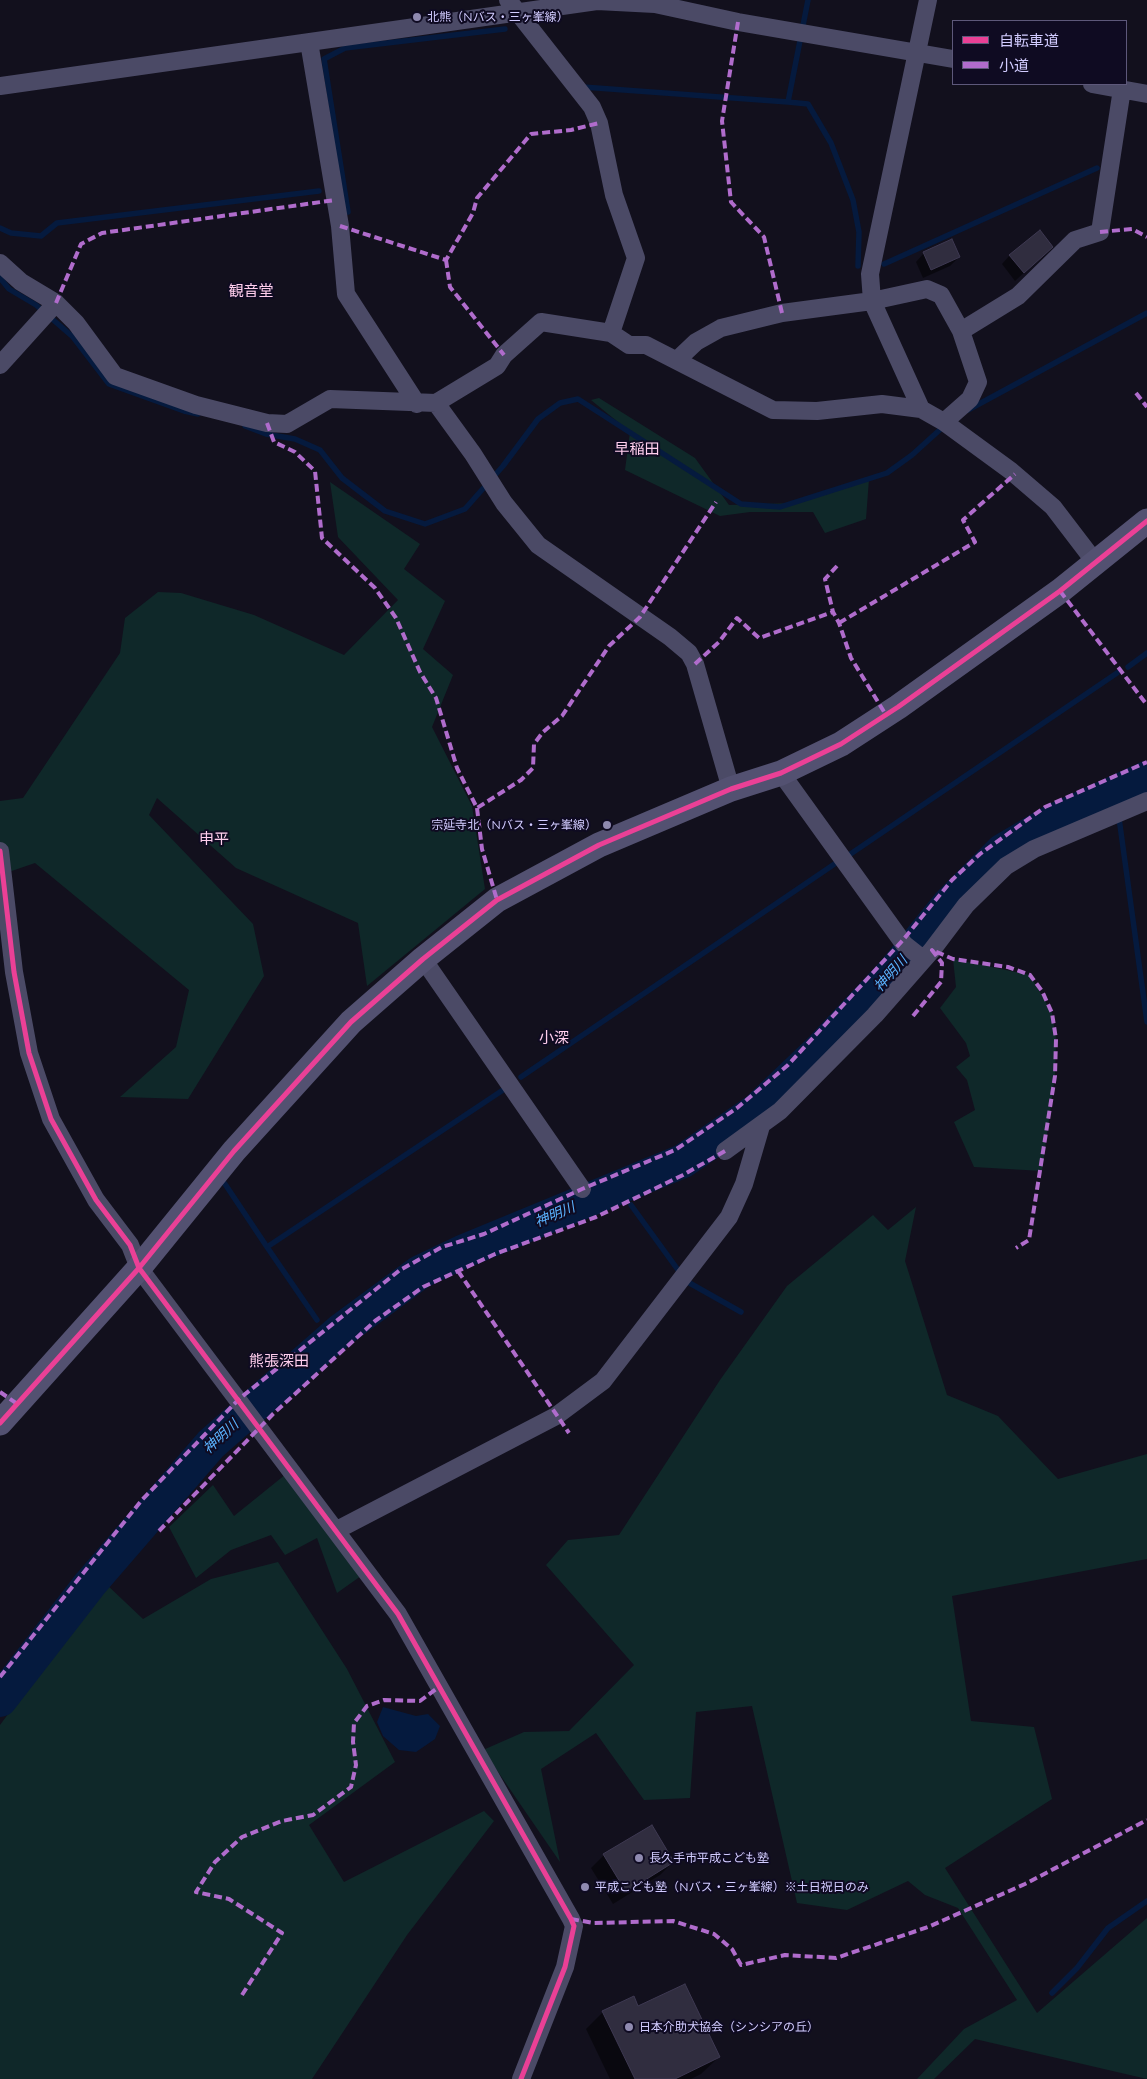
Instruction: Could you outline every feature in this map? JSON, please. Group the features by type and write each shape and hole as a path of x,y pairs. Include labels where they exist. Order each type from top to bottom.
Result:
{"street":[{"path":"922,409 872,301 870,274 928,0"},
{"path":"0,86 309,42 512,6 597,1 655,4 738,22 952,59"},
{"path":"512,6 592,107 599,123 614,195 636,258 610,333"},
{"path":"309,42 340,226 346,294 417,404"},
{"path":"1098,85 1147,94"},
{"path":"961,331 1018,296 1075,240 1100,232 1122,89"},
{"path":"0,263 21,282 56,304 76,323 115,376 196,405 267,423 287,424 330,400 417,404 436,403 497,366 504,354 541,322 610,333 629,345 646,345 773,410 817,411 882,404 922,409 944,422 1011,471 1052,507 1095,562"},
{"path":"677,360 696,342 721,328 782,313 872,301 927,289 941,294 961,331 978,382 970,398 944,422"},
{"path":"0,365 56,304"},
{"path":"436,403 473,454 504,503 538,546 670,637 689,654 695,664 732,790"},
{"path":"0,1423 139,1268 234,1151 350,1022 423,959 496,900 599,845 732,790 781,773 841,744 898,707 1060,591 1147,521"},
{"path":"781,773 904,944 921,958"},
{"path":"725,1151 780,1111 875,1015 921,958 932,950 966,905 1006,866 1034,849 1147,801"},
{"path":"0,851 14,972 32,1062 51,1119 96,1200 130,1245 139,1268 337,1530 398,1614 574,1926 565,1967 521,2079"},
{"path":"423,959 582,1189"},
{"path":"337,1530 556,1416 603,1381 729,1217 744,1184 761,1126"}],"green space":[{"path":"599,398 695,458 729,505 796,503 869,479 866,519 825,533 813,512 750,512 720,516 625,470 630,432 591,400"},
{"path":"330,482 420,544 404,569 445,601 423,649 453,675 432,727 472,806 485,889 367,986 358,923 236,868 157,798 149,815 253,924 264,976 188,1099 120,1097 176,1047 189,990 35,863 0,875 0,801 23,798 120,653 125,618 158,592 181,593 254,615 344,655 398,600 338,537"},
{"path":"953,959 1030,975 1052,1013 1056,1039 1055,1076 1042,1171 974,1167 954,1122 975,1110 967,1080 956,1067 970,1056 966,1043 940,1008 956,987"},
{"path":"916,1207 905,1261 947,1395 998,1416 1058,1479 1147,1454 1147,1559 952,1596 971,1721 1034,1727 1052,1799 945,1868 1037,2013 1147,1918 1147,2079 975,2039 934,2079 917,2079 964,2029 1017,2000 958,1908 925,1895 908,1881 847,1910 797,1903 752,1706 696,1712 690,1798 644,1800 596,1733 541,1769 560,1862 483,1750 524,1732 569,1731 634,1665 546,1565 568,1540 619,1535 720,1380 787,1286 873,1215 888,1230"},
{"path":"291,1470 368,1571 337,1593 317,1538 285,1555 271,1535 231,1550 196,1578 169,1527 213,1485 234,1516"},
{"path":"278,1562 347,1669 395,1762 309,1825 344,1882 484,1811 494,1821 407,1935 312,2079 0,2079 0,1725 105,1583 143,1619 211,1579"}],"water":[{"path":"383,1707 416,1716 428,1714 440,1726 435,1739 416,1752 399,1750 383,1736 377,1722"}],"building":[{"path":"1040,230 1053,247 1024,273 1009,255"},
{"path":"952,239 960,257 931,270 923,252"},
{"name":"長久手市平成こども塾","path":"652,1825 674,1862 626,1892 603,1854"},
{"name":"日本介助犬協会（シンシアの丘）","path":"685,1984 720,2057 675,2079 635,2079 602,2011 634,1996 638,2006"}],"waterway":[{"path":"808,0 788,102 808,104 831,143 853,200 859,232 858,266"},
{"path":"348,212 324,59 345,48 505,29"},
{"path":"583,87 788,102"},
{"path":"884,264 1097,168"},
{"path":"0,228 11,233 41,236 57,223 319,191"},
{"path":"0,278 9,289 36,305 73,337 109,384 184,411 198,414"},
{"path":"968,410 1147,313"},
{"path":"245,426 266,434 295,439 320,450 342,478 385,511 425,524 465,509 503,466 538,419 560,403 578,399 741,504 780,507 887,473 912,455 944,426"},
{"path":"1128,667 1147,653"},
{"path":"849,855 1117,673"},
{"name":"神明川","path":"0,1700 90,1584 211,1444 340,1331 420,1272 462,1252 683,1161 757,1110 822,1048 892,974 949,904 1002,851 1053,821 1147,778"},
{"path":"1119,818 1147,1022"},
{"path":"521,1077 836,863"},
{"path":"225,1184 267,1247 506,1088"},
{"path":"631,1205 686,1281 741,1312"},
{"path":"267,1247 317,1320"},
{"path":"1052,1993 1077,1968 1108,1928 1147,1901"}],"marked path":[{"path":"738,22 722,121 731,202 764,237 782,313"},
{"path":"340,226 446,260 473,213 477,198 531,134 571,130 599,123"},
{"path":"56,303 81,244 102,233 335,200"},
{"path":"1100,232 1132,229 1147,237"},
{"path":"446,260 450,287 504,355"},
{"path":"1136,393 1147,407"},
{"path":"267,423 274,442 295,452 315,471 322,538 375,588 396,618 420,672 436,698 457,768 477,808 521,780 533,768 534,744 543,732 562,716 609,646 640,617 716,502"},
{"path":"839,623 975,542 963,520 1015,474"},
{"path":"837,566 825,579 833,612 839,623 851,658 886,715"},
{"path":"1060,591 1147,705"},
{"path":"695,664 719,642 737,618 759,638 833,612"},
{"path":"0,1677 141,1501 239,1399 400,1270 442,1247 484,1234 582,1189 675,1150 737,1108 788,1065 903,940 952,880 980,854 1045,807 1147,762"},
{"path":"477,808 482,849 497,900"},
{"path":"913,1016 941,982 942,963 932,950 953,959 1008,967 1030,975 1042,991 1052,1013 1056,1039 1055,1076 1029,1240 1016,1248"},
{"path":"159,1531 273,1414 375,1321 423,1287 495,1254 596,1217 683,1175 725,1151"},
{"path":"458,1271 569,1433"},
{"path":"0,1392 19,1405"},
{"path":"242,1995 282,1933 229,1899 196,1892 215,1862 242,1837 282,1821 313,1815 351,1787 356,1765 353,1742 354,1723 367,1706 384,1700 420,1701 440,1686"},
{"path":"571,1919 594,1923 673,1921 714,1934 732,1949 741,1965 785,1955 836,1958 928,1927 1025,1884 1147,1820"}],"cycle path":[{"path":"0,1423 139,1268 234,1151 351,1022 423,959 497,900 599,845 731,789 781,773 841,744 898,707 1060,591 1147,521"},
{"path":"0,851 14,972 29,1053 51,1119 96,1200 130,1245 139,1268 398,1614 574,1926 565,1967 521,2079"}],"place":[{"name":"北熊（Nバス・三ヶ峯線）","path":"417,17"},
{"name":"宗延寺北（Nバス・三ヶ峯線）","path":"607,825"},
{"name":"長久手市平成こども塾","path":"639,1858"},
{"name":"平成こども塾（Nバス・三ヶ峯線）※土日祝日のみ","path":"585,1887"},
{"name":"日本介助犬協会（シンシアの丘）","path":"629,2027"}],"district":[{"name":"観音堂","path":"251,292"},
{"name":"早稲田","path":"637,450"},
{"name":"申平","path":"214,840"},
{"name":"小深","path":"554,1039"},
{"name":"熊張深田","path":"279,1362"}]}
